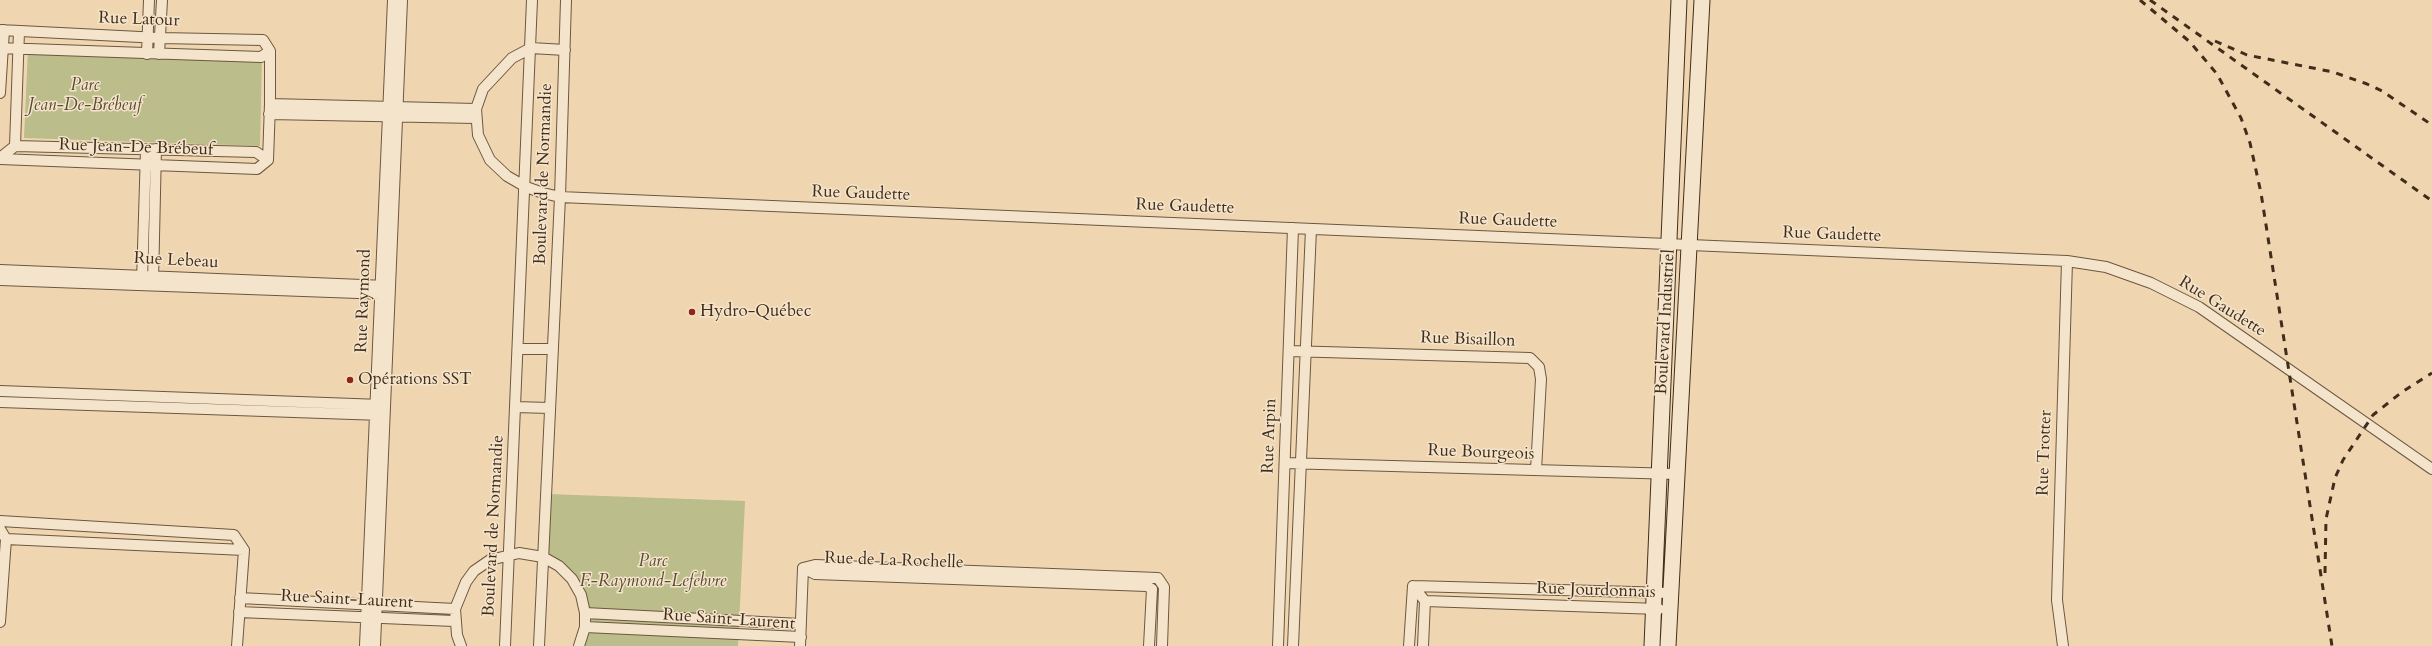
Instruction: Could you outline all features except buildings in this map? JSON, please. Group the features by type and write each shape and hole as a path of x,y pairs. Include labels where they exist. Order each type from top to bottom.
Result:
{"street":[{"path":"147,54 149,0"},
{"path":"159,54 162,0"},
{"name":"Rue Raymond","path":"393,0 393,112"},
{"name":"Rue Raymond","path":"365,646 371,618 372,604 393,112 402,0"},
{"name":"Boulevard de Normandie","path":"505,646 508,554 526,187 532,0"},
{"name":"Boulevard de Normandie","path":"538,646 560,197 566,50 566,0"},
{"name":"Boulevard Industriel","path":"1652,646 1679,0"},
{"name":"Boulevard Industriel","path":"1668,646 1702,0"},
{"path":"1678,15 1701,21"},
{"path":"0,93 2,30"},
{"name":"Rue Latour","path":"1,48 261,57 270,51 263,40 160,38 2,30"},
{"path":"15,146 17,49 19,31"},
{"path":"526,187 507,176 490,160 478,135 476,113 483,89 512,58 531,48 566,50"},
{"path":"268,160 270,51"},
{"path":"1675,88 1698,90"},
{"path":"270,109 476,113"},
{"name":"Rue Jean-De Brébeuf","path":"15,146 256,152 268,160 257,169 0,158 15,146"},
{"path":"150,279 146,165 151,150"},
{"path":"150,279 156,165 151,150"},
{"name":"Rue Gaudette","path":"526,187 560,197 2066,261 2106,267 2150,283 2199,307 2432,469"},
{"name":"Rue Arpin","path":"1278,646 1293,228"},
{"name":"Rue Arpin","path":"1293,646 1311,229"},
{"name":"Rue Trotter","path":"2064,646 2057,600 2066,261"},
{"name":"Rue Lebeau","path":"150,279 142,285 3,280 3,270 82,273 150,279 385,290"},
{"path":"82,273 82,283"},
{"path":"518,349 553,349"},
{"name":"Rue Bisaillon","path":"1289,350 1530,358 1538,367 1541,379 1536,470"},
{"path":"5,397 77,394 140,402"},
{"path":"77,394 77,404"},
{"path":"5,397 77,404 140,402 380,410"},
{"path":"515,407 550,408"},
{"name":"Rue Bourgeois","path":"1284,463 1676,474"},
{"path":"0,521 234,535 244,550 237,646"},
{"path":"0,529 6,539 0,622"},
{"path":"138,530 138,545"},
{"path":"6,539 244,550"},
{"path":"461,646 454,621 459,593 474,571 490,560 508,554 530,554 543,557 559,566 572,579 581,595 585,613 585,627 579,646"},
{"name":"Rue de La Rochelle","path":"803,568 815,565 1147,586 1152,589"},
{"name":"Rue de La Rochelle","path":"803,568 815,574 1153,577 1162,583"},
{"name":"Rue de La Rochelle","path":"801,642 803,568"},
{"path":"1149,646 1152,589 1162,583"},
{"path":"1162,583 1162,646"},
{"path":"1413,586 1425,601 1423,646"},
{"path":"1409,646 1413,586"},
{"name":"Rue Jourdonnais","path":"1413,586 1670,593"},
{"name":"Rue Jourdonnais","path":"1522,605 1523,589"},
{"name":"Rue Saint-Laurent","path":"240,598 455,609"},
{"name":"Rue Jourdonnais","path":"1425,601 1669,609"},
{"name":"Rue Saint-Laurent","path":"239,612 454,621"},
{"name":"Rue Saint-Laurent","path":"585,613 801,624"},
{"name":"Rue Saint-Laurent","path":"650,616 650,630"},
{"name":"Rue Raymond","path":"371,618 375,646"},
{"name":"Rue Saint-Laurent","path":"585,627 650,630 801,642"}],"green space":[{"name":"Parc Jean-De-Brébeuf","path":"28,49 262,57 260,146 24,138"},
{"name":"Parc F.-Raymond-Lefebvre","path":"547,494 745,501 738,646 581,646 582,594 545,559"}],"railway":[{"path":"2140,0 2190,42 2217,74 2241,118 2250,143 2261,193 2332,646"},
{"path":"2150,0 2432,201"},
{"path":"2215,41 2247,55 2333,72 2367,84 2382,91 2432,125"},
{"path":"2325,573 2326,519 2335,478 2343,460 2373,415 2402,392 2432,373"}],"place":[{"name":"Hydro-Québec","path":"692,312"},
{"name":"Opérations SST","path":"350,380"}]}
